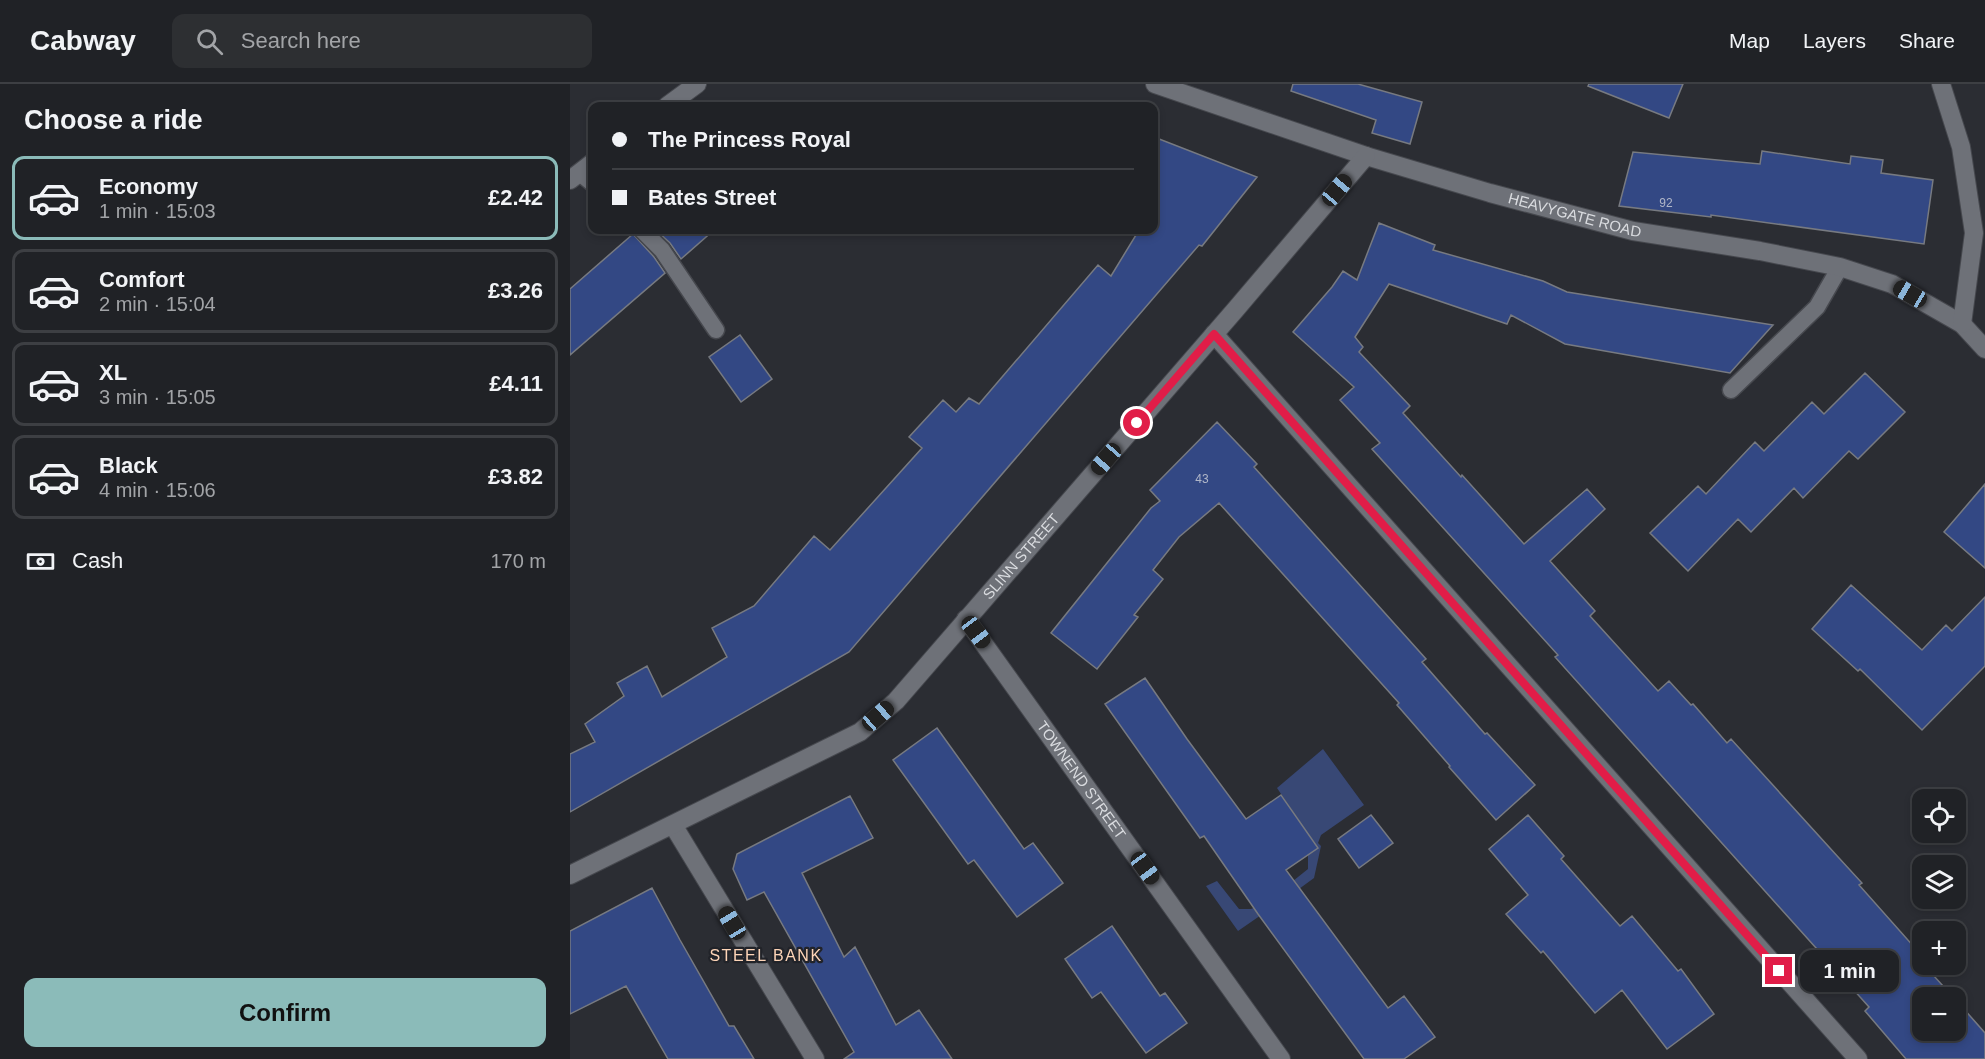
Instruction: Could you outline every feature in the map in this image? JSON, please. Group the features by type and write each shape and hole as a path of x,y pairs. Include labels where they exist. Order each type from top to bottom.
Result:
{"street":[{"path":"673,102 697,84"},
{"name":"HEAVYGATE ROAD","path":"1155,84 1366,156 1490,193 1633,231 1760,251 1840,267 1892,284 1962,324 1985,349"},
{"path":"1941,84 1961,147 1974,233 1962,324"},
{"name":"SLINN STREET","path":"570,875 860,732 896,701 1366,156"},
{"path":"1214,334 1858,1059"},
{"name":"TOWNEND STREET","path":"966,619 1281,1059"},
{"path":"673,825 815,1059"}],"lane":[{"path":"646,234 662,250 716,330"},
{"path":"1731,390 1816,307 1840,267"}],"shaded area":[{"path":"1323,749 1364,805 1321,835 1314,878 1288,897 1283,889 1308,869 1308,855 1286,837 1302,825 1277,788"},
{"path":"1217,881 1239,909 1251,909 1267,902 1283,900 1238,931 1206,886"}],"building":[{"path":"1293,84 1358,84 1422,102 1410,144 1372,133 1376,120 1291,91"},
{"path":"1589,84 1683,84 1669,118 1588,86"},
{"path":"1158,139 1257,177 1202,246 1199,245 849,652 570,812 570,754 595,742 585,724 624,696 617,683 647,666 662,697 727,657 712,628 754,606 814,536 830,550 922,448 909,437 943,400 956,412 969,398 979,404 1098,265 1111,276 1137,234 1158,234"},
{"path":"1762,151 1850,164 1851,156 1883,160 1881,173 1933,180 1924,244 1711,215 1711,217 1619,206 1633,152 1760,164"},
{"path":"1379,223 1435,245 1433,250 1543,281 1567,292 1773,325 1730,373 1565,344 1511,315 1507,324 1389,284 1355,337 1363,347 1359,352 1410,406 1403,413 1524,544 1587,489 1605,509 1550,561 1595,611 1590,616 1658,691 1669,681 1691,705 1693,704 1727,743 1731,739 1862,883 1859,885 1912,945 1912,975 1933,975 1944,987 1912,987 1912,1041 1966,1041 1966,1011 1985,1033 1985,1059 1906,1059 1865,1011 1869,1007 1555,657 1558,655 1372,449 1380,443 1340,400 1354,387 1293,332 1343,271 1357,280"},
{"path":"633,234 665,273 570,355 570,289"},
{"path":"660,234 709,234 681,259"},
{"path":"740,335 772,379 741,402 709,357"},
{"path":"1865,373 1905,412 1858,459 1849,451 1803,498 1794,488 1751,532 1738,519 1688,571 1650,533 1698,486 1706,494 1755,442 1764,451 1812,402 1824,414"},
{"path":"1217,422 1257,464 1254,467 1426,659 1422,662 1485,734 1487,733 1535,785 1496,820 1397,705 1399,703 1219,503 1179,537 1153,570 1163,579 1134,615 1138,617 1097,669 1051,633 1151,508 1160,501 1150,490"},
{"path":"1985,484 1985,568 1944,532"},
{"path":"1851,585 1922,650 1946,625 1952,631 1985,597 1985,666 1922,730 1860,669 1858,671 1812,629"},
{"path":"1145,678 1246,819 1281,795 1318,848 1286,870 1388,1008 1404,996 1435,1037 1404,1059 1364,1059 1204,836 1200,838 1105,704"},
{"path":"937,728 1024,849 1033,843 1063,883 1017,917 974,860 968,864 893,760"},
{"path":"850,796 873,838 802,873 844,957 855,947 896,1025 919,1010 952,1059 844,1059 854,1052 764,892 747,900 733,869 737,854"},
{"path":"1371,815 1393,843 1359,868 1338,839"},
{"path":"1528,815 1564,856 1561,859 1620,926 1632,916 1678,971 1681,969 1714,1014 1667,1049 1622,990 1595,1013 1543,951 1541,953 1506,914 1528,895 1489,849"},
{"path":"652,888 729,1026 734,1026 754,1059 668,1059 626,986 570,1014 570,931"},
{"path":"1112,926 1160,996 1165,993 1187,1023 1146,1053 1101,992 1092,998 1065,959"}],"district":[{"name":"STEEL BANK","path":"766,955"}],"route":[{"path":"1137,423 1214,334 1779,971"}]}
